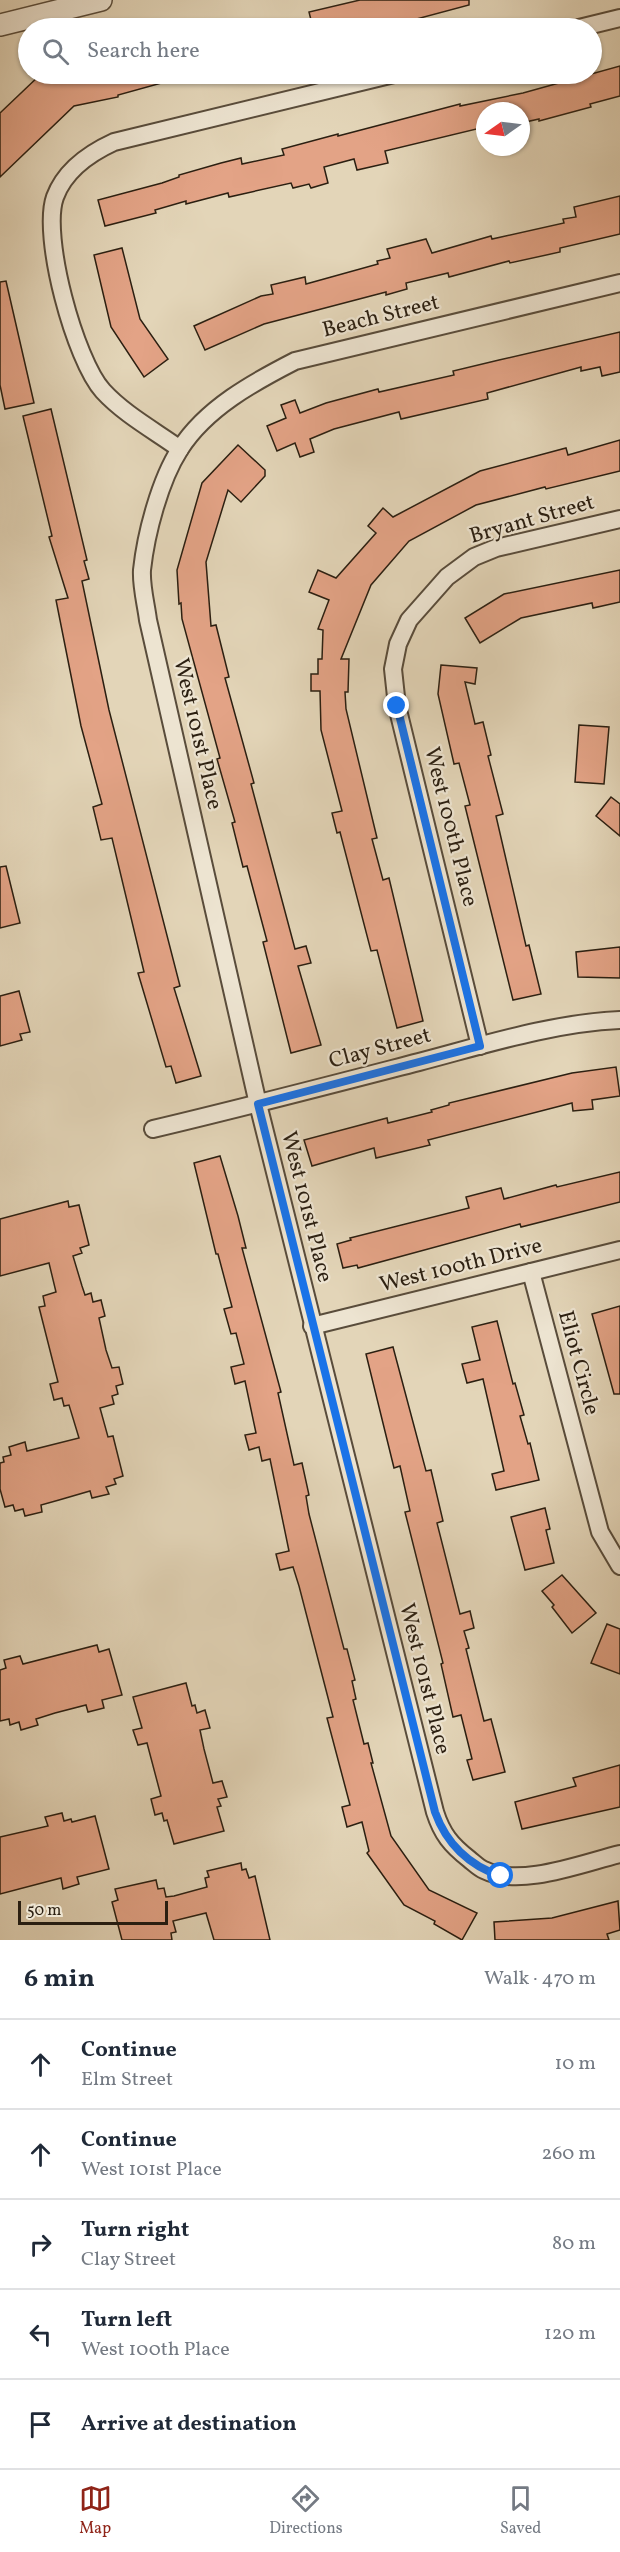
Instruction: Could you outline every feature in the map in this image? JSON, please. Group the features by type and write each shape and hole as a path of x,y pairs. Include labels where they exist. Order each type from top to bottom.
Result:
{"street":[{"path":"28,18 101,0"},
{"path":"602,22 620,18"},
{"path":"0,25 18,21"},
{"path":"180,449 133,416 104,392 83,361 74,335 50,228 52,207 63,181 84,159 114,142 353,84"},
{"name":"Beach Street","path":"180,449 195,431 229,400 254,382 295,361 620,283"},
{"name":"West 101st Place","path":"180,449 156,507 142,572 143,591 258,1104 435,1812 441,1831 447,1839 483,1870 516,1877 547,1872 620,1854"},
{"name":"Bryant Street","path":"409,620 447,577 474,557 496,549 620,519"},
{"name":"West 100th Place","path":"409,620 398,644 393,669 397,706 480,1046"},
{"name":"Clay Street","path":"153,1129 480,1046 560,1028 620,1020"},
{"name":"West 100th Drive","path":"312,1326 620,1250"},
{"name":"Eliot Circle","path":"531,1272 600,1532 620,1566"}],"building":[{"path":"360,0 469,0 469,5 420,18 310,18 309,12"},
{"path":"620,66 620,96 590,104 591,107 539,121 539,119 530,121 530,102 479,102 555,84 602,84 602,71"},
{"path":"30,84 158,84 118,95 118,97 74,106 0,177 0,113"},
{"path":"476,103 476,129 385,151 388,163 357,170 354,159 324,167 328,183 311,188 309,184 293,188 291,183 229,197 228,193 186,204 186,201 155,210 156,213 105,226 98,200 162,183 179,177 179,175 221,163 241,158 242,164 284,155 282,149 460,104 460,106"},
{"path":"620,196 620,234 560,248 560,252 510,263 509,261 449,277 448,273 406,283 407,289 386,295 386,292 264,324 205,350 194,326 261,296 273,294 271,285 305,277 306,284 378,264 377,261 390,258 387,249 426,239 432,253 491,236 492,239 564,223 563,219 576,217 574,207"},
{"path":"122,248 140,319 168,359 144,377 111,327 94,255"},
{"path":"6,281 34,403 5,409 0,385 0,282"},
{"path":"620,332 620,372 602,376 600,367 581,371 581,367 487,393 488,399 401,419 399,412 334,429 310,439 314,452 300,457 295,443 277,451 267,426 286,418 281,405 295,400 300,413 326,403 378,389 379,392 454,375 453,371"},
{"path":"51,409 87,560 84,561 89,579 82,581 109,710 180,986 174,988 201,1076 176,1083 171,1066 166,1067 138,973 144,972 112,838 101,840 93,807 102,804 81,726 56,600 68,598 49,537 52,536 23,416"},
{"path":"620,440 620,471 476,505 409,541 371,585 341,659 349,659 348,692 345,692 346,709 377,838 372,839 383,880 389,878 423,1021 397,1028 377,950 371,951 340,832 337,833 332,813 342,811 321,730 320,691 311,691 311,674 318,674 318,659 322,659 323,630 318,629 329,600 309,592 318,570 336,578 376,533 368,526 383,508 393,517 480,471 566,448 568,455"},
{"path":"238,445 265,470 265,476 241,502 228,490 206,562 211,626 216,625 229,677 225,678 254,783 251,784 295,949 306,946 311,963 298,966 321,1045 291,1053 263,942 267,941 247,866 243,867 232,823 235,822 217,759 220,758 182,619 181,603 179,604 177,570 202,483"},
{"path":"620,570 620,602 593,608 592,603 521,618 480,643 465,618 504,594"},
{"path":"441,665 477,668 475,684 465,682 475,724 483,722 491,755 488,756 503,814 496,816 526,946 529,945 541,994 513,1000 465,806 470,805 459,763 454,764 438,694"},
{"path":"579,725 609,727 604,784 575,782"},
{"path":"611,797 620,804 620,836 596,816"},
{"path":"6,866 20,923 0,928 0,867"},
{"path":"620,947 620,978 578,977 576,952"},
{"path":"19,991 30,1032 20,1034 22,1040 0,1046 0,996"},
{"path":"616,1067 620,1096 592,1100 593,1109 573,1111 572,1103 428,1140 430,1145 376,1158 374,1148 312,1166 304,1140 387,1118 388,1123 432,1112 431,1110 449,1105 449,1103 572,1073"},
{"path":"220,1156 238,1216 246,1248 242,1248 281,1392 278,1393 294,1465 302,1463 309,1495 306,1496 309,1514 344,1649 347,1649 355,1680 352,1681 356,1699 353,1700 364,1744 368,1743 373,1763 371,1763 391,1836 429,1890 477,1913 462,1940 434,1924 435,1921 404,1905 367,1853 369,1851 362,1822 347,1827 342,1807 350,1805 327,1718 333,1717 299,1586 293,1567 280,1570 276,1554 289,1551 270,1459 262,1461 259,1447 249,1450 245,1435 256,1433 245,1381 235,1384 231,1367 244,1364 236,1333 231,1334 224,1309 232,1307 218,1254 216,1254 194,1163"},
{"path":"620,1172 620,1202 521,1227 520,1224 358,1268 357,1265 343,1268 337,1244 351,1240 350,1238 469,1208 466,1197 501,1188 504,1199 556,1185 557,1187"},
{"path":"68,1201 69,1207 79,1205 89,1245 80,1248 82,1253 73,1256 82,1286 85,1295 91,1293 93,1302 101,1300 105,1316 99,1318 106,1350 112,1368 119,1367 123,1384 116,1386 118,1394 112,1396 114,1404 100,1408 108,1437 113,1436 123,1476 114,1479 116,1484 106,1487 109,1494 92,1498 90,1491 41,1505 42,1512 25,1516 23,1509 15,1511 13,1505 5,1507 0,1489 0,1463 4,1462 3,1457 11,1455 9,1447 25,1442 27,1451 79,1438 69,1405 64,1406 62,1398 54,1400 50,1384 58,1382 39,1307 45,1306 43,1296 56,1292 49,1263 0,1276 0,1219"},
{"path":"620,1306 620,1394 614,1394 592,1314"},
{"path":"497,1321 513,1384 515,1383 524,1415 520,1416 528,1444 530,1443 539,1480 496,1490 492,1474 504,1471 483,1379 467,1383 462,1364 480,1360 472,1327"},
{"path":"393,1347 426,1471 431,1470 443,1521 437,1523 460,1614 470,1611 474,1628 464,1631 469,1648 466,1649 484,1721 491,1719 505,1772 473,1780 467,1760 472,1759 461,1715 453,1717 441,1664 443,1663 405,1512 410,1511 400,1466 394,1468 366,1354"},
{"path":"545,1508 550,1529 546,1530 554,1563 525,1570 511,1517"},
{"path":"562,1575 596,1613 572,1633 542,1591"},
{"path":"607,1624 620,1629 620,1674 591,1663"},
{"path":"97,1645 99,1652 109,1649 122,1695 102,1700 104,1708 88,1712 86,1705 55,1713 36,1719 38,1725 21,1730 19,1722 10,1725 9,1719 0,1721 0,1670 6,1668 4,1660 20,1656 23,1664"},
{"path":"186,1683 192,1706 195,1705 197,1713 205,1710 210,1728 200,1730 204,1749 213,1783 222,1781 227,1797 218,1799 221,1806 217,1807 224,1831 174,1844 167,1820 164,1821 162,1813 155,1815 151,1799 161,1796 147,1743 138,1745 133,1730 142,1728 133,1697"},
{"path":"620,1765 620,1807 522,1829 515,1802 576,1786 573,1778"},
{"path":"62,1813 64,1821 71,1819 72,1822 95,1816 109,1869 77,1877 79,1884 63,1889 61,1878 0,1894 0,1837 48,1826 45,1817"},
{"path":"241,1863 242,1870 246,1869 249,1878 255,1876 270,1940 214,1940 206,1913 173,1921 176,1932 171,1933 172,1940 122,1940 112,1902 118,1900 115,1889 156,1880 158,1889 164,1888 166,1897 174,1896 207,1887 205,1878 209,1877 207,1871"},
{"path":"618,1901 620,1930 607,1934 609,1940 495,1940 494,1922 552,1918"}],"route":[{"path":"397,706 480,1046 258,1104 435,1812 441,1831 452,1846 483,1870 501,1876"}]}
